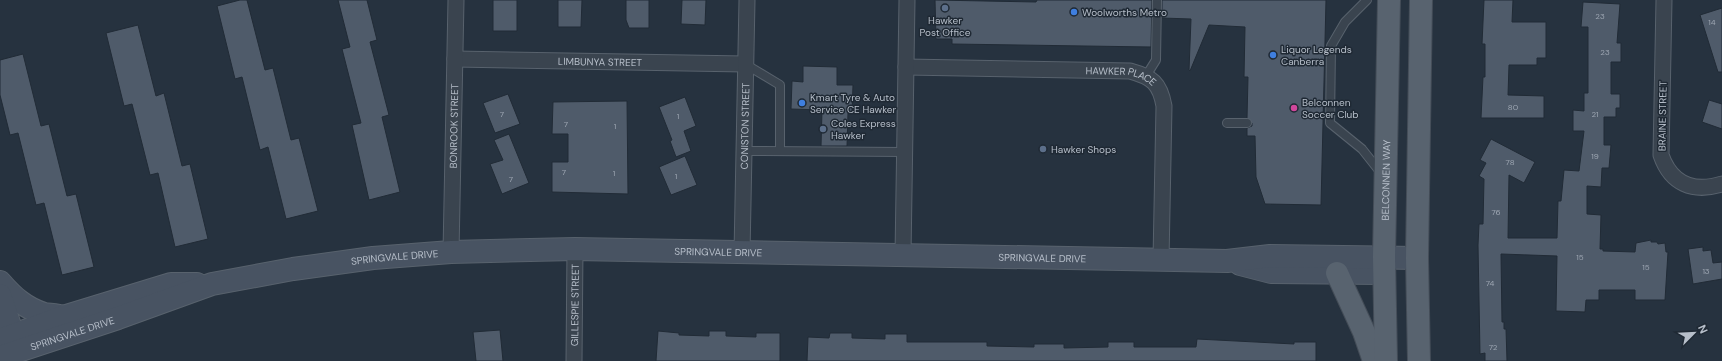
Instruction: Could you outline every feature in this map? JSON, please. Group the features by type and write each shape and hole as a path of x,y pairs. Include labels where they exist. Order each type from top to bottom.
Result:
{"main road":[{"name":"BELCONNEN WAY","path":"1386,361 1384,265 1389,0"},
{"path":"1419,361 1417,265 1421,0"},
{"name":"SPRINGVALE DRIVE","path":"5,346 63,317 172,284 212,284 309,267 373,258 452,252 575,249 1227,261 1270,256 1384,265 1417,265"},
{"name":"SPRINGVALE DRIVE","path":"1227,261 1271,272 1337,273 1384,265"},
{"path":"1337,273 1364,332 1374,361"},
{"path":"0,282 15,300 25,306 45,314 63,317"},
{"name":"SPRINGVALE DRIVE","path":"5,346 118,318 212,284"},
{"path":"0,295 5,346"}],"street":[{"name":"BONROOK STREET","path":"452,252 456,0"},
{"name":"CONISTON STREET","path":"742,252 746,0"},
{"path":"903,255 907,0"},
{"name":"BRAINE STREET","path":"1664,0 1661,147 1665,168 1681,183 1696,187 1712,187 1722,184"},
{"name":"LIMBUNYA STREET","path":"455,59 745,64"},
{"name":"HAWKER PLACE","path":"906,67 1130,71 1146,76 1155,82 1162,93 1164,106 1161,260"},
{"name":"GILLESPIE STREET","path":"574,361 575,249"}],"lane":[{"path":"1146,76 1156,60 1157,0"},
{"path":"1367,0 1345,22 1331,46 1327,123 1362,149 1386,180"},
{"path":"745,64 780,85 780,151"},
{"path":"1227,123 1247,123"},
{"path":"744,151 905,152"}],"building":[{"path":"240,0 247,0 265,70 273,68 291,140 299,138 318,211 286,219 268,147 260,150 242,77 235,79 217,6"},
{"path":"338,0 367,0 377,40 370,42 389,115 382,117 400,192 369,200 352,125 361,123 342,49 350,47"},
{"path":"493,0 517,0 517,31 493,31"},
{"path":"558,0 582,0 581,27 558,27"},
{"path":"626,0 649,0 649,28 629,28 626,20"},
{"path":"682,0 706,0 705,25 681,24"},
{"path":"935,0 1036,2 1037,0 1152,0 1151,47 952,44 952,39 936,39"},
{"path":"1162,0 1326,0 1321,205 1265,204 1256,177 1255,136 1247,136 1247,128 1252,126 1252,123 1247,118 1248,77 1244,77 1245,27 1209,25 1190,71 1191,19 1162,18"},
{"path":"1484,0 1513,0 1512,22 1546,22 1546,58 1537,58 1537,65 1509,65 1508,95 1544,96 1544,118 1481,118 1483,77 1485,77 1485,44 1482,44"},
{"path":"1583,2 1620,4 1617,43 1621,43 1621,62 1611,62 1611,94 1620,94 1620,108 1616,108 1616,117 1604,117 1604,145 1611,145 1609,168 1602,168 1601,187 1587,186 1587,214 1601,215 1600,249 1603,249 1603,251 1635,252 1636,243 1651,240 1651,242 1657,242 1658,244 1665,243 1666,252 1668,252 1665,300 1635,300 1635,290 1599,290 1599,300 1586,300 1585,312 1556,311 1557,256 1501,254 1502,322 1504,322 1504,329 1506,329 1507,361 1485,361 1485,353 1480,354 1478,245 1479,224 1483,224 1484,179 1479,176 1486,163 1480,160 1491,139 1535,162 1524,183 1509,175 1508,238 1557,238 1558,201 1561,201 1564,170 1579,171 1584,131 1573,131 1573,110 1584,111 1584,93 1588,93 1588,27 1581,27"},
{"path":"1722,8 1722,72 1718,72 1700,15"},
{"path":"138,25 156,96 164,93 182,166 190,164 208,239 175,247 158,173 150,175 132,104 124,106 106,33"},
{"path":"23,54 41,126 49,124 67,196 76,194 94,267 62,275 44,203 36,205 18,133 10,135 0,95 0,60"},
{"path":"803,66 837,67 837,85 853,85 852,113 848,113 847,146 821,146 822,110 791,109 792,81 803,82"},
{"path":"508,94 520,124 495,133 483,103"},
{"path":"685,97 696,126 684,131 691,151 676,157 670,141 672,140 659,107"},
{"path":"1709,100 1722,104 1722,129 1702,122"},
{"path":"627,101 628,194 552,192 552,162 568,162 568,134 552,134 553,102"},
{"path":"509,134 529,183 502,194 490,164 503,160 494,140"},
{"path":"685,156 697,185 671,195 659,167"},
{"path":"1703,247 1703,251 1711,250 1713,263 1722,262 1722,279 1693,284 1688,249"},
{"path":"500,330 503,361 476,361 473,332"},
{"path":"658,331 679,333 679,335 709,336 709,331 726,331 726,336 756,337 756,333 780,333 780,361 656,361"},
{"path":"830,333 852,333 852,338 885,339 885,334 907,334 907,342 987,342 987,346 1034,347 1034,344 1064,344 1064,348 1108,347 1108,342 1134,342 1134,347 1196,347 1197,339 1294,344 1294,342 1316,342 1316,361 807,361 808,337 829,338"}],"place":[{"name":"Hawker Post Office","path":"945,8"},
{"name":"Woolworths Metro","path":"1074,12"},
{"name":"Liquor Legends Canberra","path":"1273,55"},
{"name":"Kmart Tyre & Auto Service CE Hawker","path":"802,103"},
{"name":"Belconnen Soccer Club","path":"1294,108"},
{"name":"Coles Express Hawker","path":"823,129"},
{"name":"Hawker Shops","path":"1043,149"}]}
